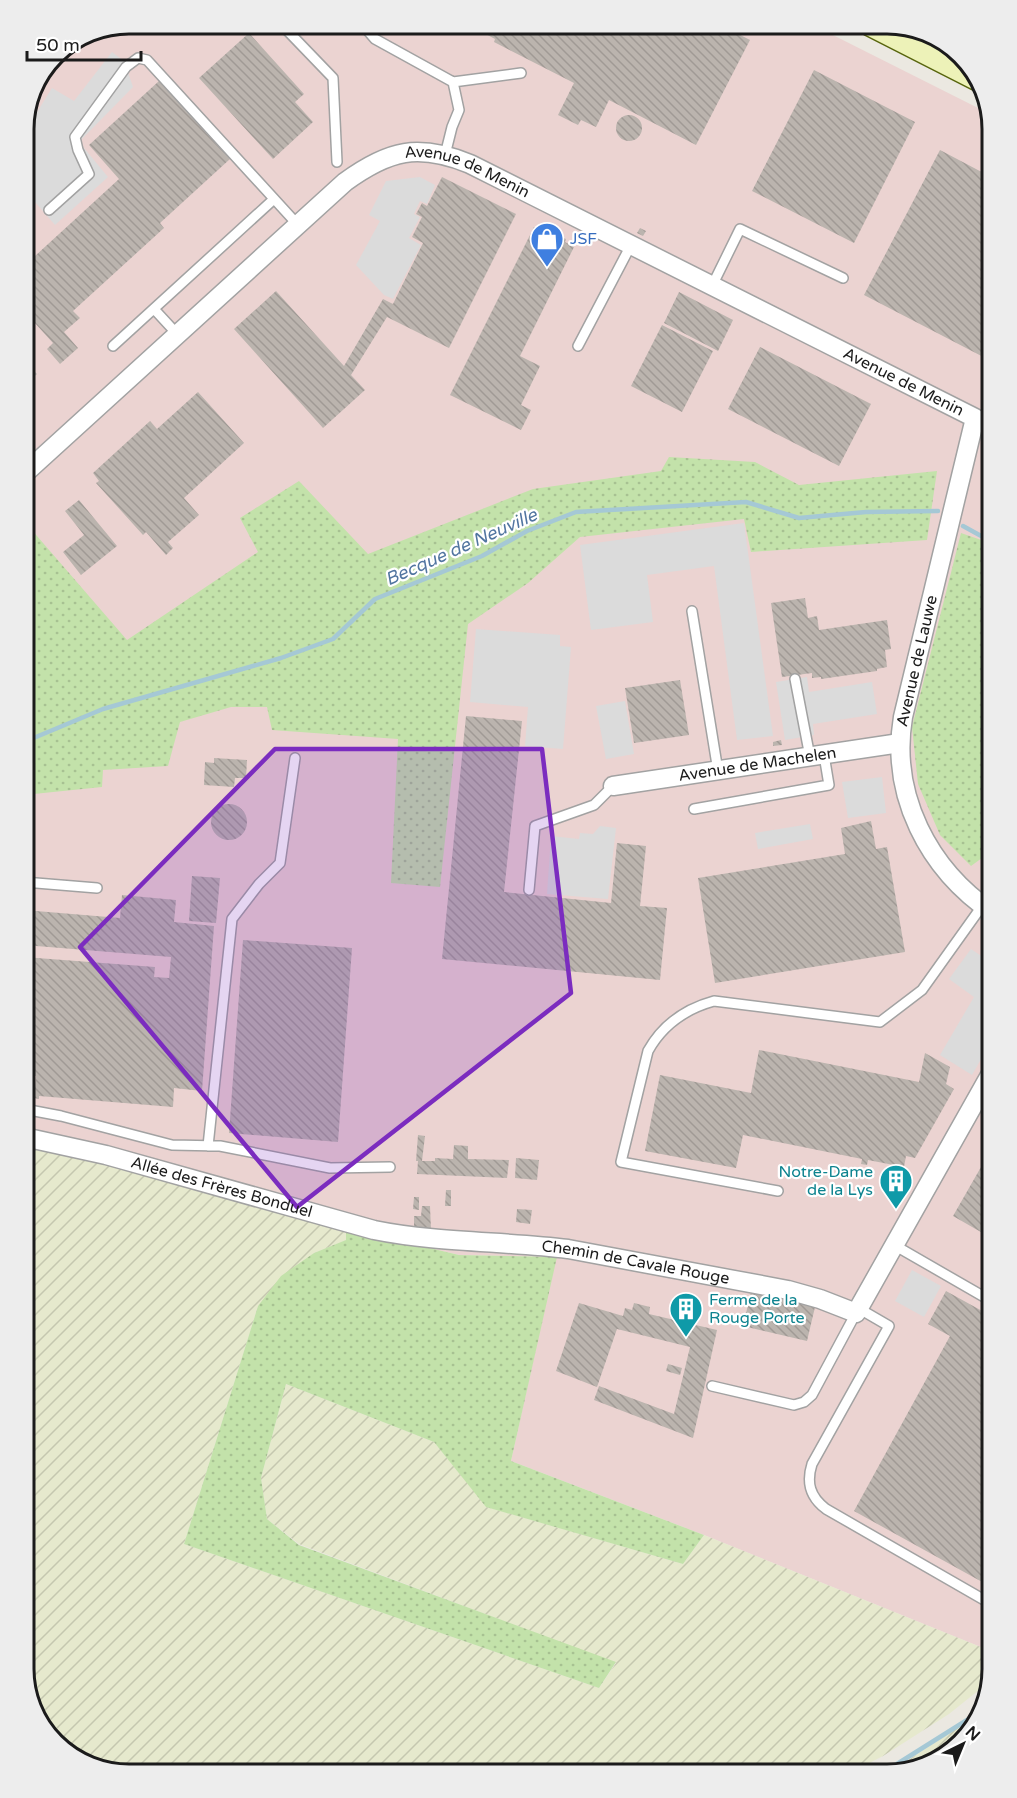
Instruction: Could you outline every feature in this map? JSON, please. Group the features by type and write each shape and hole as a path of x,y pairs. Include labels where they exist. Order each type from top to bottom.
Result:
{"main road":[{"path":"900,35 944,53"}],"street":[{"name":"Avenue de Menin","path":"35,464 345,182 382,159 418,152 445,155 470,164 982,418"},
{"name":"Avenue de Lauwe","path":"982,426 903,717 900,743 904,784 918,829 933,855 951,877 982,904"},
{"name":"Avenue de Machelen","path":"613,786 900,743"},
{"path":"857,1311 982,1089"},
{"name":"Allée des Frères Bonduel","path":"34,1139 106,1155 358,1226 419,1238"},
{"name":"Chemin de Cavale Rouge","path":"419,1238 538,1245 598,1254 788,1290 857,1311"}],"lane":[{"path":"291,34 333,78 337,162"},
{"path":"371,34 375,39 453,82 521,73"},
{"path":"49,210 89,174 75,137 126,67 138,58 147,60 298,225"},
{"path":"445,155 459,110 453,82"},
{"path":"113,346 274,199"},
{"path":"712,286 740,229 843,278"},
{"path":"578,346 631,245"},
{"path":"154,309 178,335"},
{"path":"692,610 718,771"},
{"path":"694,809 829,785 817,756 795,679"},
{"path":"208,1146 232,919 259,884 280,863 295,758"},
{"path":"529,890 535,825 594,805 613,786"},
{"path":"35,883 97,888"},
{"path":"778,1191 621,1162 648,1051 654,1039 680,1015 714,1001 880,1022 922,990 982,916"},
{"path":"34,1111 172,1145 220,1146 330,1168 390,1167"},
{"path":"894,1245 982,1296"},
{"path":"712,1386 794,1405 804,1402 812,1395 857,1311 889,1326 812,1464 808,1476 811,1493 826,1509 982,1599"}],"highlighted area":[{"path":"275,749 542,749 571,993 297,1207 80,947"}],"shaded area":[{"path":"129,34 833,35 981,111 982,1648 704,1535 511,1461 556,1257 459,1255 34,1147 35,123 44,87 67,58 82,47 117,35"},
{"path":"112,52 124,61 133,87 79,142 108,177 55,225 35,202 35,123 37,113 52,88 74,101"},
{"path":"420,177 435,185 427,204 420,201 414,214 420,217 409,238 421,245 393,299 384,295 356,265 380,221 369,215 386,181"},
{"path":"744,523 773,736 737,740 714,566 647,575 653,622 591,630 580,545"},
{"path":"476,629 560,635 560,646 571,647 563,749 525,746 528,707 470,702"},
{"path":"807,677 809,692 872,682 877,714 813,724 814,735 785,740 776,682"},
{"path":"625,701 634,754 606,759 596,706"},
{"path":"882,777 886,813 848,818 842,782"},
{"path":"810,824 813,839 758,849 755,833"},
{"path":"600,826 616,828 608,899 547,894 551,836 579,839 580,833 593,834"},
{"path":"971,949 982,956 982,1057 972,1075 940,1055 974,997 949,979"},
{"path":"912,1270 941,1286 924,1317 895,1301"}],"green space":[{"path":"669,457 755,462 799,485 937,471 927,540 751,552 744,519 580,537 528,583 468,624 440,887 391,883 398,739 272,730 267,707 231,707 180,722 168,766 103,770 102,787 35,794 35,533 127,640 258,552 240,518 299,481 368,554 533,489 661,471"},
{"path":"961,533 982,540 982,858 971,866 940,835 918,784 912,727"},
{"path":"34,1146 68,1152 346,1228 347,1240 314,1253 258,1306 184,1544 599,1688 616,1663 299,1544 267,1519 261,1478 286,1384 434,1442 487,1507 683,1564 704,1535 982,1648 980,1689 949,1714 933,1714 933,1724 867,1764 123,1763 111,1762 77,1748 58,1731 44,1711 36,1687 34,1669"},
{"path":"346,1228 459,1255 557,1257 511,1461 704,1535 683,1564 486,1507 434,1442 286,1384 261,1478 267,1519 299,1545 616,1662 599,1688 184,1544 258,1306 281,1276 314,1253 346,1240"},
{"path":"933,1744 933,1752 905,1762"}],"building":[{"path":"250,34 304,94 295,102 313,122 273,159 199,78"},
{"path":"487,34 740,35 750,40 696,145 609,100 596,127 581,120 578,125 558,115 574,83 494,42 495,39"},
{"path":"814,70 915,122 854,243 752,191"},
{"path":"159,81 230,159 160,223 164,228 73,311 80,318 64,332 78,348 60,364 47,349 53,343 35,323 35,256 119,179 89,145"},
{"path":"629,115 638,119 642,128 638,137 629,141 620,137 616,128 620,119"},
{"path":"940,150 982,172 982,356 864,295"},
{"path":"442,177 516,214 449,348 387,317 351,375 365,390 323,428 234,329 276,291 344,366 383,299 393,304 423,243 412,237 422,217 416,214 422,203 427,206"},
{"path":"534,227 544,232 546,229 566,239 565,242 574,247 520,356 540,366 521,405 531,410 521,430 450,395"},
{"path":"640,228 646,231 643,236 637,233"},
{"path":"679,292 733,320 718,351 664,323"},
{"path":"662,325 713,351 682,412 631,386"},
{"path":"760,347 871,404 839,466 728,409"},
{"path":"198,392 244,443 184,498 199,515 168,542 173,548 166,555 146,532 143,535 96,483 99,481 93,473 150,421 157,429"},
{"path":"79,500 117,546 81,575 63,552 84,535 65,511"},
{"path":"805,598 808,618 817,616 819,630 887,620 891,649 885,650 887,667 877,669 877,671 821,679 821,677 812,678 812,673 782,677 771,603"},
{"path":"680,680 689,735 634,743 625,688"},
{"path":"466,716 522,721 504,892 611,903 617,843 646,846 640,906 667,908 660,980 442,959"},
{"path":"781,740 782,745 773,746 773,742"},
{"path":"214,758 247,760 246,778 235,778 234,787 204,785 205,762 214,763"},
{"path":"229,804 242,809 247,822 242,835 229,840 216,835 211,822 216,809"},
{"path":"871,821 876,849 887,847 905,952 715,983 698,878 845,854 841,828"},
{"path":"192,876 220,878 216,923 189,921"},
{"path":"122,895 176,900 174,922 214,926 202,1091 174,1088 173,1107 39,1096 39,1099 34,1098 34,958 155,967 154,977 169,978 171,957 34,946 34,911 120,918"},
{"path":"243,940 352,948 338,1142 229,1133"},
{"path":"759,1050 919,1082 925,1053 950,1067 946,1084 954,1089 915,1158 906,1156 904,1167 868,1160 867,1165 861,1164 862,1159 743,1135 736,1168 645,1151 660,1075 751,1093"},
{"path":"418,1135 425,1136 422,1161 435,1161 435,1158 453,1159 454,1145 468,1146 468,1159 509,1160 507,1178 417,1174"},
{"path":"516,1158 539,1160 537,1180 515,1178"},
{"path":"982,1165 982,1233 953,1216"},
{"path":"446,1190 451,1190 451,1206 445,1206"},
{"path":"414,1197 419,1197 419,1210 413,1209"},
{"path":"422,1206 430,1206 431,1230 414,1230 414,1216 421,1216"},
{"path":"517,1209 532,1210 530,1224 516,1222"},
{"path":"946,1291 982,1311 982,1582 854,1511 950,1336 928,1324"},
{"path":"751,1292 815,1307 807,1341 743,1326"},
{"name":"Ferme de la Rouge Porte","path":"579,1303 623,1316 625,1308 632,1310 634,1303 650,1307 649,1314 717,1330 693,1438 594,1400 599,1386 674,1414 690,1347 617,1329 597,1387 556,1371"},
{"path":"668,1364 682,1368 680,1375 666,1371"}],"waterway":[{"name":"Becque de Neuville","path":"35,738 103,709 281,658 333,639 375,599 482,556 527,531 576,512 746,502 799,518 866,512 938,511"},
{"path":"963,526 982,536"},
{"path":"899,1763 968,1719"}],"place":[{"name":"JSF","path":"547,268"},
{"name":"Notre-Dame de la Lys","path":"896,1210"},
{"name":"Ferme de la Rouge Porte","path":"686,1338"}]}
